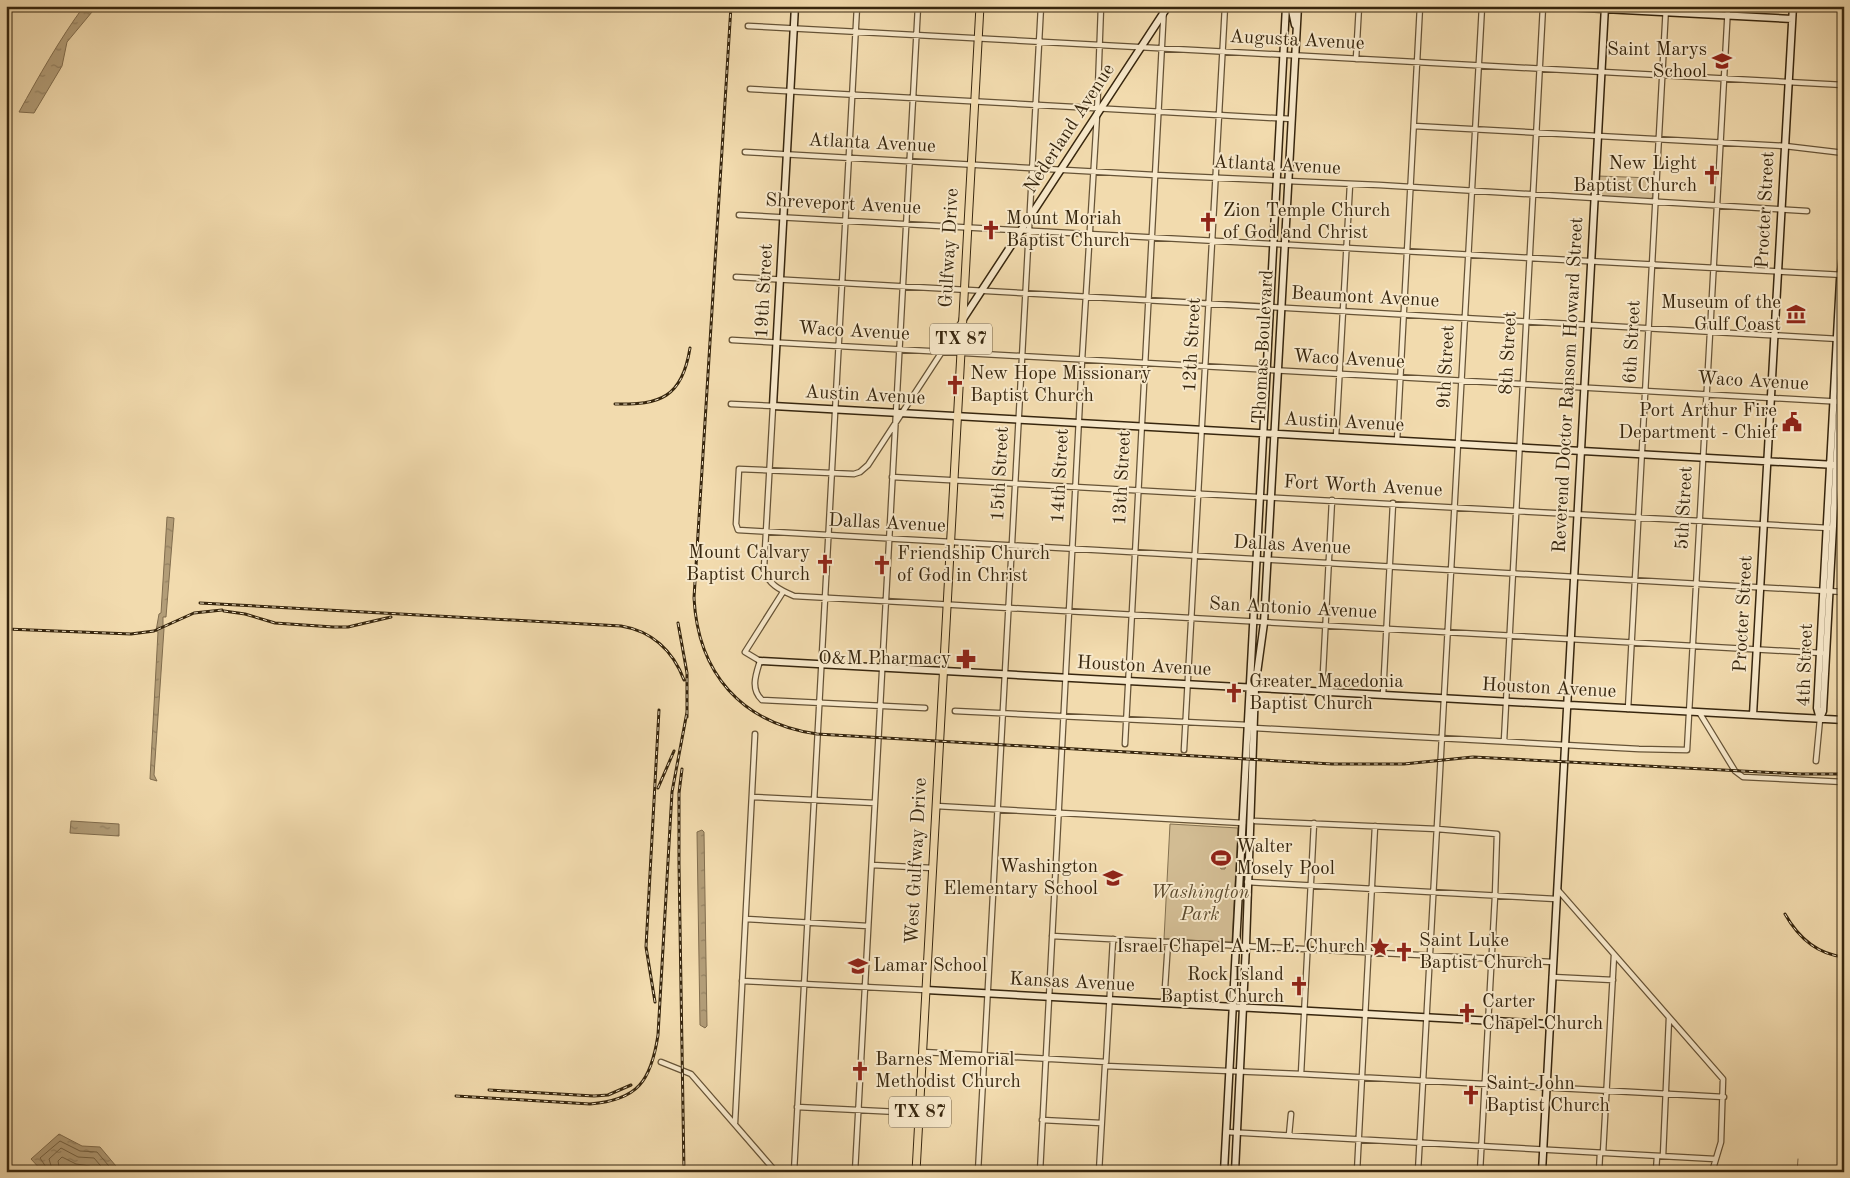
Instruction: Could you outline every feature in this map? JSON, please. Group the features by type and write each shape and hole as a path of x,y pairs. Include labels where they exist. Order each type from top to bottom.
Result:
{"main road":[{"name":"Gulfway Drive","path":"944,671 980,6"},
{"name":"West Gulfway Drive","path":"916,1172 944,671"}],"street":[{"name":"19th Street","path":"765,576 795,6"},
{"path":"794,1172 857,6"},
{"path":"899,413 899,350 918,6"},
{"path":"1029,219 1041,6"},
{"name":"14th Street","path":"1040,1172 1078,422 1092,171 1098,111 1101,6"},
{"name":"Nederland Avenue","path":"831,472 854,474 864,469 895,424 899,413 1025,230 1029,219 1168,6"},
{"name":"12th Street","path":"1184,750 1200,493 1225,6"},
{"name":"Thomas Boulevard","path":"1252,688 1256,559 1286,6"},
{"path":"1291,6 1296,31"},
{"name":"Thomas Boulevard","path":"1252,688 1264,623 1298,6"},
{"path":"1356,59 1359,6"},
{"path":"1397,441 1420,6"},
{"name":"9th Street","path":"1418,1172 1482,6"},
{"name":"8th Street","path":"1504,741 1543,6"},
{"path":"1547,6 1666,10 1727,16 1792,19"},
{"name":"5th Street","path":"1565,744 1687,750 1728,6"},
{"name":"Procter Street","path":"1753,715 1793,6"},
{"path":"1840,6 1844,27"},
{"name":"Reverend Doctor Ransom Howard Street","path":"1542,1172 1605,8"},
{"name":"13th Street","path":"1124,744 1164,10"},
{"name":"6th Street","path":"1628,709 1666,10"},
{"name":"Augusta Avenue","path":"748,26 1844,85"},
{"path":"750,89 974,101 1098,111 1292,119"},
{"path":"1414,126 1785,146 1844,153"},
{"name":"Atlanta Avenue","path":"745,152 1807,210"},
{"path":"1336,438 1350,184"},
{"name":"Shreveport Avenue","path":"739,215 1842,275"},
{"name":"15th Street","path":"978,1172 1026,294 1025,230"},
{"name":"4th Street","path":"1820,719 1823,710 1826,591 1839,402 1844,246"},
{"name":"Beaumont Avenue","path":"736,278 1840,339"},
{"name":"4th Street","path":"1840,339 1844,323"},
{"name":"Waco Avenue","path":"732,340 1839,402"},
{"name":"Austin Avenue","path":"731,404 1834,465"},
{"path":"855,1172 895,424"},
{"name":"Dallas Avenue","path":"770,469 739,469 736,524 738,530 1844,592"},
{"path":"770,469 831,472"},
{"name":"Fort Worth Avenue","path":"892,477 1271,496 1830,528"},
{"path":"1322,692 1332,500"},
{"path":"1383,695 1393,503"},
{"name":"San Antonio Avenue","path":"765,576 770,583 783,592 794,596 824,599 1823,653"},
{"name":"Houston Avenue","path":"783,592 745,652 760,661 1844,720"},
{"path":"760,661 754,686 757,695 762,700 926,708"},
{"path":"1235,1172 1246,945 1252,688"},
{"path":"955,711 1565,744"},
{"path":"1699,712 1735,771 1742,777 1844,782"},
{"path":"1816,761 1820,719"},
{"path":"735,1123 756,734"},
{"path":"752,797 875,803"},
{"path":"936,806 1249,822 1437,829 1497,834 1480,1172"},
{"path":"1224,1172 1236,945 1249,822"},
{"path":"1300,1074 1314,823"},
{"path":"1357,1172 1375,826"},
{"path":"872,865 933,868"},
{"path":"1247,882 1556,898"},
{"path":"1557,889 1723,1079 1724,1097 1721,1142 1719,1154 1715,1159 1712,1172"},
{"path":"746,919 868,926"},
{"path":"1052,936 1553,962"},
{"path":"1099,1172 1113,939"},
{"path":"1164,1003 1168,942"},
{"path":"1599,1172 1602,1153 1614,955"},
{"path":"1552,977 1612,980"},
{"name":"Kansas Avenue","path":"742,981 1549,1024"},
{"path":"1663,1156 1669,1018"},
{"path":"923,1052 1046,1058 1229,1072 1362,1077 1724,1097"},
{"path":"661,1062 692,1074 776,1172"},
{"path":"797,1106 920,1113"},
{"path":"1289,1136 1291,1114"},
{"path":"1042,1120 1101,1124"},
{"path":"1226,1132 1715,1159"},
{"path":"1656,1172 1657,1156"}],"green space":[{"path":"1598,176 1653,178 1653,197 1650,199 1599,196"},
{"name":"Washington Park","path":"1170,824 1238,828 1232,942 1164,939"}],"water":[{"path":"84,6 97,6 67,42 62,66 34,113 19,112 58,45"},
{"path":"167,517 174,518 166,617 163,617 164,629 154,775 157,781 150,779 158,632 156,631 159,614 161,613"},
{"path":"71,821 119,824 119,836 70,833"},
{"path":"702,830 704,832 707,1026 705,1028 700,1025 697,832"},
{"path":"1216,853 1220,854 1221,857 1227,858 1225,869 1221,869 1219,865 1214,865 1214,855"},
{"path":"59,1134 82,1146 100,1147 121,1172 43,1172 31,1159"}],"waterway":[{"path":"1797,1172 1798,1159"}],"railway":[{"path":"731,6 694,598 697,625 704,649 715,671 728,690 746,706 766,719 790,728 817,734 1332,764 1404,764 1473,757 1800,774 1844,774"},
{"path":"615,404 645,403 666,395 675,388 681,378 690,348"},
{"path":"200,603 621,626 642,632 660,644 674,660 684,680"},
{"path":"6,629 131,634 154,631 194,613 222,610"},
{"path":"224,611 245,614 275,623 333,627 348,627 391,617"},
{"path":"678,623 687,673 687,717"},
{"path":"655,1002 646,947 659,710"},
{"path":"456,1096 590,1104 606,1102 631,1093 646,1076 651,1065 658,1035 672,792 687,712"},
{"path":"658,788 674,751"},
{"path":"682,769 679,793 679,864 684,1172"},
{"path":"1785,914 1796,930 1809,943 1825,952 1844,957"},
{"path":"489,1090 594,1096 608,1095 631,1085"}],"place":[{"name":"Saint Marys School","path":"1722,61"},
{"name":"New Light Baptist Church","path":"1712,175"},
{"name":"Zion Temple Church of God and Christ","path":"1208,222"},
{"name":"Mount Moriah Baptist Church","path":"991,230"},
{"name":"Museum of the Gulf Coast","path":"1796,314"},
{"name":"New Hope Missionary Baptist Church","path":"955,385"},
{"name":"Port Arthur Fire Department - Chief","path":"1792,422"},
{"name":"Mount Calvary Baptist Church","path":"825,564"},
{"name":"Friendship Church of God in Christ","path":"882,565"},
{"name":"O&M Pharmacy","path":"966,659"},
{"name":"Greater Macedonia Baptist Church","path":"1234,693"},
{"name":"Walter Mosely Pool","path":"1221,858"},
{"name":"Washington Elementary School","path":"1113,878"},
{"name":"Israel Chapel A. M. E. Church","path":"1380,947"},
{"name":"Saint Luke Baptist Church","path":"1404,952"},
{"name":"Lamar School","path":"858,966"},
{"name":"Rock Island Baptist Church","path":"1299,986"},
{"name":"Carter Chapel Church","path":"1467,1013"},
{"name":"Barnes Memorial Methodist Church","path":"860,1071"},
{"name":"Saint John Baptist Church","path":"1471,1095"}]}
